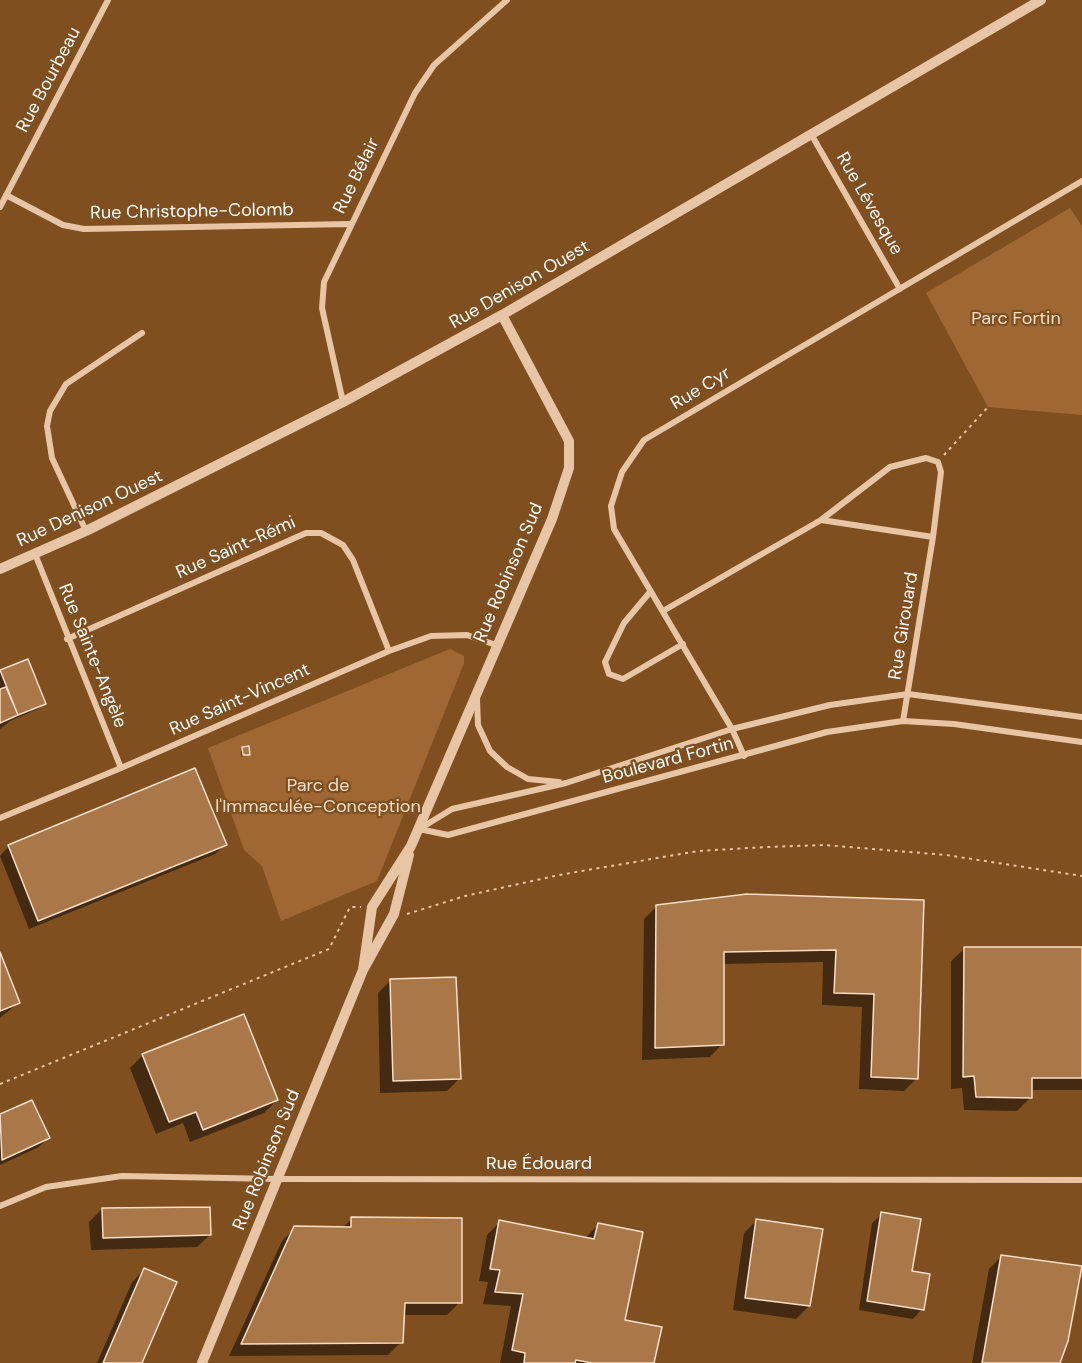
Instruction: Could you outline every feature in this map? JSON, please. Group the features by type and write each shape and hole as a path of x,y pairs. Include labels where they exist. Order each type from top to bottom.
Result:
{"street":[{"name":"Rue Bourbeau","path":"0,207 108,0"},
{"name":"Rue Bélair","path":"343,402 322,308 324,282 415,93 434,65 507,0"},
{"name":"Rue Denison Ouest","path":"0,569 86,531 343,402 502,315 1041,0"},
{"name":"Rue Lévesque","path":"811,134 900,289"},
{"name":"Rue Cyr","path":"744,756 732,729 614,529 611,506 622,472 644,440 1082,182"},
{"name":"Rue Christophe-Colomb","path":"6,195 63,225 84,229 350,224"},
{"name":"Rue Robinson Sud","path":"202,1363 363,970 394,914 411,846 552,519 569,468 569,441 502,315"},
{"path":"86,531 52,458 47,426 50,411 66,384 142,333"},
{"path":"663,611 821,520 890,467 926,458 938,462"},
{"name":"Rue Girouard","path":"903,721 933,537 941,472 938,462"},
{"path":"821,520 933,537"},
{"name":"Rue Saint-Rémi","path":"68,639 306,532 321,533 343,545 354,560 389,651"},
{"name":"Rue Sainte-Angèle","path":"35,554 121,768"},
{"path":"650,592 624,622 604,662 609,674 623,679 683,644"},
{"name":"Rue Saint-Vincent","path":"0,818 389,651 431,636 450,633 467,635 496,645"},
{"name":"Boulevard Fortin","path":"476,694 478,724 490,751 507,767 528,779 566,783"},
{"name":"Boulevard Fortin","path":"418,829 452,809 566,783 732,729 830,705 908,694 1082,717"},
{"name":"Boulevard Fortin","path":"418,829 448,835 827,732 903,721 954,724 1082,742"},
{"name":"Rue Robinson Sud","path":"363,970 372,907 411,846"},
{"name":"Rue Édouard","path":"0,1206 45,1187 122,1176 277,1179 1082,1179"}],"path":[{"path":"938,462 988,407"},
{"path":"413,914 465,896 559,875 698,851 767,847 824,845 946,855 1082,876"},
{"path":"0,1084 329,949"}],"green space":[{"name":"Parc Fortin","path":"1070,208 1082,226 1082,415 988,407 926,293"},
{"name":"Parc de l'Immaculée-Conception","path":"450,649 464,656 464,663 377,881 281,921 262,866 244,850 208,748"}],"building":[{"path":"28,659 46,704 18,715 0,670"},
{"path":"6,687 18,715 0,723 0,689"},
{"path":"249,746 250,755 243,755 242,747"},
{"path":"195,768 227,845 38,921 8,845"},
{"path":"747,894 924,900 918,1079 871,1077 874,994 834,993 836,950 724,952 724,1045 655,1048 656,905"},
{"path":"964,947 1082,947 1082,1078 1032,1078 1032,1098 976,1097 974,1076 963,1077"},
{"path":"0,952 20,1003 0,1011"},
{"path":"456,977 461,1079 393,1081 390,979"},
{"path":"244,1014 278,1100 203,1130 196,1112 169,1122 142,1054"},
{"path":"32,1100 50,1138 2,1160 0,1114"},
{"path":"210,1207 211,1235 103,1238 102,1208"},
{"path":"881,1212 921,1219 912,1271 930,1274 924,1310 867,1301"},
{"path":"351,1217 462,1218 462,1303 405,1303 403,1343 241,1344 294,1226 351,1227"},
{"path":"756,1219 823,1229 810,1306 745,1298"},
{"path":"499,1220 594,1239 598,1223 643,1232 625,1320 662,1327 654,1363 592,1363 576,1360 575,1363 524,1363 525,1353 512,1350 523,1294 495,1292 500,1270 490,1269"},
{"path":"1001,1255 1082,1266 1068,1341 1060,1363 982,1363"},
{"path":"144,1268 177,1282 142,1363 103,1363"}]}
